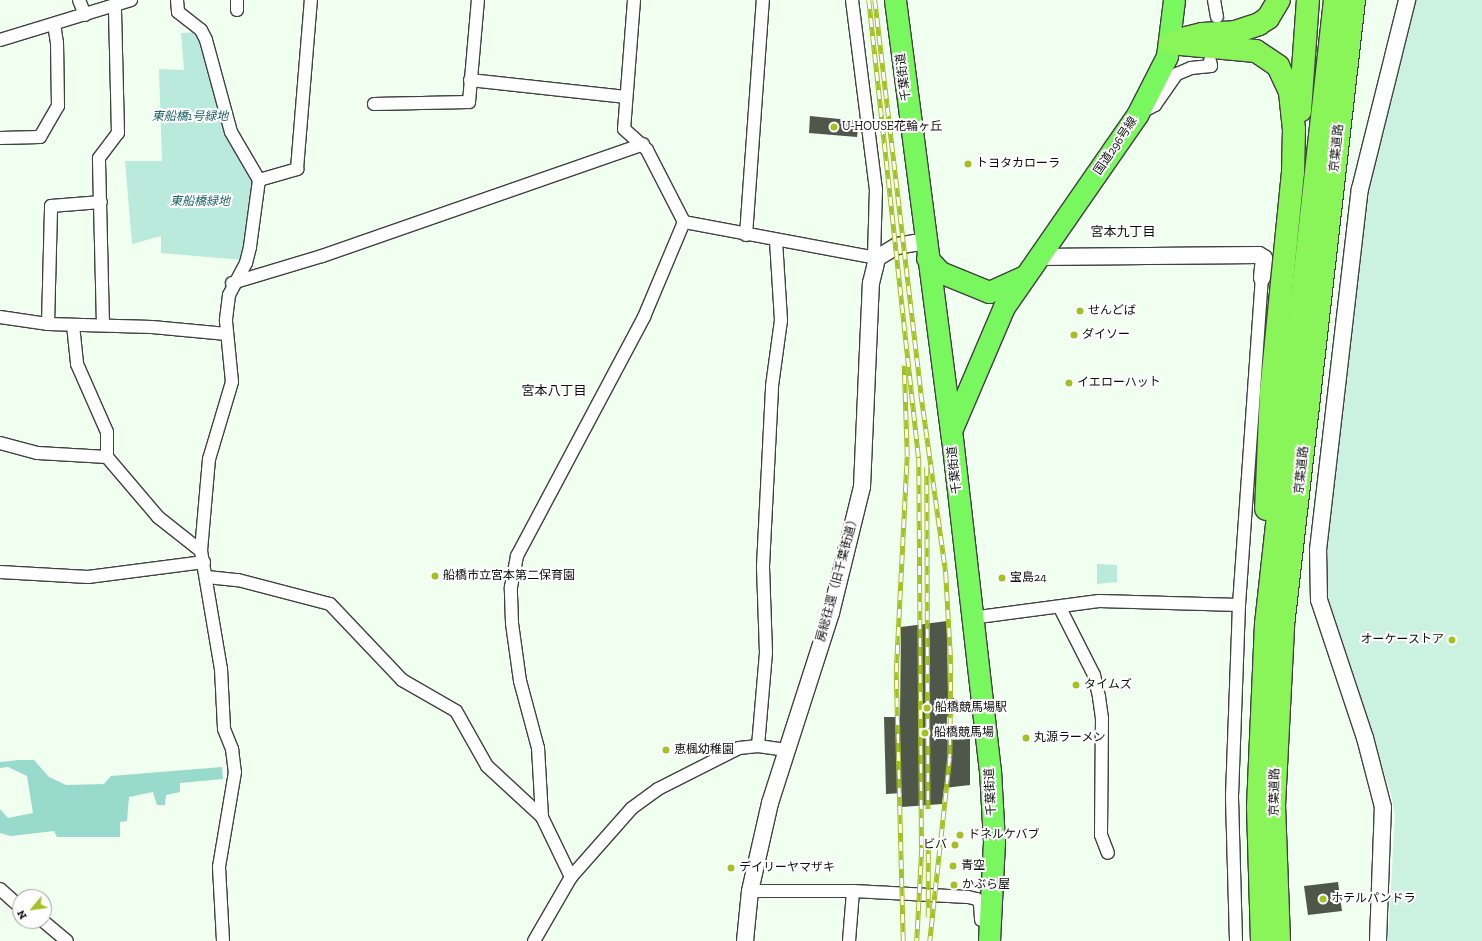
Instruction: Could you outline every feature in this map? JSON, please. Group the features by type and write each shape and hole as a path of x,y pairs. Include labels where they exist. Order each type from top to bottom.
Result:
{"highway":[{"name":"千葉街道","path":"895,0 926,249 951,431 971,618 990,770 994,842 989,941"},
{"name":"国道296号線","path":"951,431 970,390 995,323 1023,277 1137,115 1167,56 1170,44 1174,0"},
{"path":"1170,44 1202,34 1235,32 1259,24 1268,18 1279,0"},
{"path":"1266,624 1266,477 1271,392 1289,217 1308,0"},
{"name":"京葉道路","path":"1262,941 1258,800 1266,624 1335,0"},
{"name":"京葉道路","path":"1279,941 1274,806 1283,626 1354,0"},
{"path":"1170,44 1204,48 1244,49 1256,51 1278,66 1285,78 1292,108 1293,172"},
{"path":"926,249 940,272 989,292 1023,277"}],"street":[{"path":"79,0 86,15"},
{"path":"0,40 54,25 131,0"},
{"path":"177,0 178,12 201,30 206,40 231,132 259,180 250,247 246,263 232,283 227,334 232,382 210,459 202,556 207,576 221,669 224,729 232,748 235,772 219,867 223,941"},
{"path":"259,180 297,169 311,0"},
{"path":"374,104 469,102 478,0"},
{"path":"634,0 624,129 643,144 684,222"},
{"path":"746,235 763,0"},
{"path":"852,0 876,189 875,257"},
{"path":"1214,0 1217,17"},
{"path":"1378,941 1383,807 1365,738 1319,600 1318,550 1360,189 1407,0"},
{"path":"103,325 99,158 118,133 115,6"},
{"path":"0,138 40,137 58,106 54,25"},
{"path":"1137,115 1155,105 1177,74 1191,68 1211,66 1210,61"},
{"path":"470,80 626,97"},
{"path":"232,283 322,256 643,144"},
{"path":"48,324 51,206 101,202"},
{"path":"684,222 776,242 875,257 904,242 926,249"},
{"path":"542,817 538,748 520,681 512,623 511,587 517,556 644,317 684,222"},
{"path":"758,746 766,653 763,566 772,386 781,320 776,242"},
{"path":"1037,257 1259,255 1264,258 1239,605 1232,796 1236,941"},
{"name":"房総往還（旧千葉街道）","path":"745,941 750,891 785,750 831,613 862,487 872,282 875,257"},
{"path":"0,317 48,324 103,325 227,334"},
{"path":"73,325 77,364 107,432 107,457 158,517 202,556"},
{"path":"0,443 38,454 107,457"},
{"path":"0,572 88,577 202,556"},
{"path":"207,576 238,580 330,604 402,680 456,711 487,766 542,817 571,877"},
{"path":"971,618 1060,608 1099,601 1239,605"},
{"path":"1060,608 1094,675 1099,697 1102,718 1101,835 1108,853"},
{"path":"534,941 571,877 632,808 658,789 725,754 758,746 785,750"},
{"path":"0,889 12,900"},
{"path":"750,891 853,891 977,899 982,910 980,941"},
{"path":"849,941 853,891"},
{"path":"52,928 67,941"}],"green space":[{"path":"1413,0 1482,0 1482,941 1388,941 1395,816 1391,793 1325,595 1323,564 1346,377 1361,215"},
{"name":"東船橋緑地","path":"197,32 227,134 254,180 243,260 161,253 161,236 132,244 125,161 162,161 159,69 184,70 181,33"},
{"path":"1097,564 1117,565 1117,582 1097,584"}],"shaded area":[{"path":"34,760 49,777 66,785 104,784 111,776 222,767 223,779 180,783 180,792 166,795 165,805 157,805 153,792 129,797 127,821 120,822 120,837 57,837 54,831 11,836 0,833 0,809 8,818 33,813 27,776 8,767 0,768 0,762"}],"building":[{"name":"U-HOUSE花輪ヶ丘","path":"810,116 859,121 857,137 809,133"},
{"name":"船橋競馬場駅","path":"947,621 948,698 954,698 954,714 947,717 946,740 970,739 970,785 944,788 942,804 902,807 902,793 886,794 884,717 900,717 901,627"},
{"name":"ホテルパンドラ","path":"1338,882 1342,911 1308,915 1304,886"}],"railway":[{"path":"869,0 919,458 922,848 917,941"},
{"path":"875,0 921,393 946,574 951,664 950,757 930,941"},
{"path":"903,941 896,672 907,456 904,365"},
{"path":"927,467 928,809"},
{"path":"928,847 928,917"}],"place":[{"name":"U-HOUSE花輪ヶ丘","path":"834,127"},
{"name":"トヨタカローラ","path":"968,164"},
{"name":"せんどば","path":"1080,311"},
{"name":"ダイソー","path":"1074,335"},
{"name":"イエローハット","path":"1069,383"},
{"name":"船橋市立宮本第二保育園","path":"435,576"},
{"name":"宝島24","path":"1002,578"},
{"name":"オーケーストア","path":"1452,640"},
{"name":"タイムズ","path":"1076,685"},
{"name":"船橋競馬場駅","path":"927,708"},
{"name":"船橋競馬場","path":"925,733"},
{"name":"丸源ラーメン","path":"1026,738"},
{"name":"恵楓幼稚園","path":"666,750"},
{"name":"ドネルケバブ","path":"960,835"},
{"name":"ビバ","path":"955,845"},
{"name":"青空","path":"953,866"},
{"name":"デイリーヤマザキ","path":"731,868"},
{"name":"かぶら屋","path":"954,885"},
{"name":"ホテルパンドラ","path":"1323,899"}],"district":[{"name":"宮本九丁目","path":"1123,232"},
{"name":"宮本八丁目","path":"554,391"}],"park label":[{"name":"東船橋1号緑地","path":"190,117"}]}
